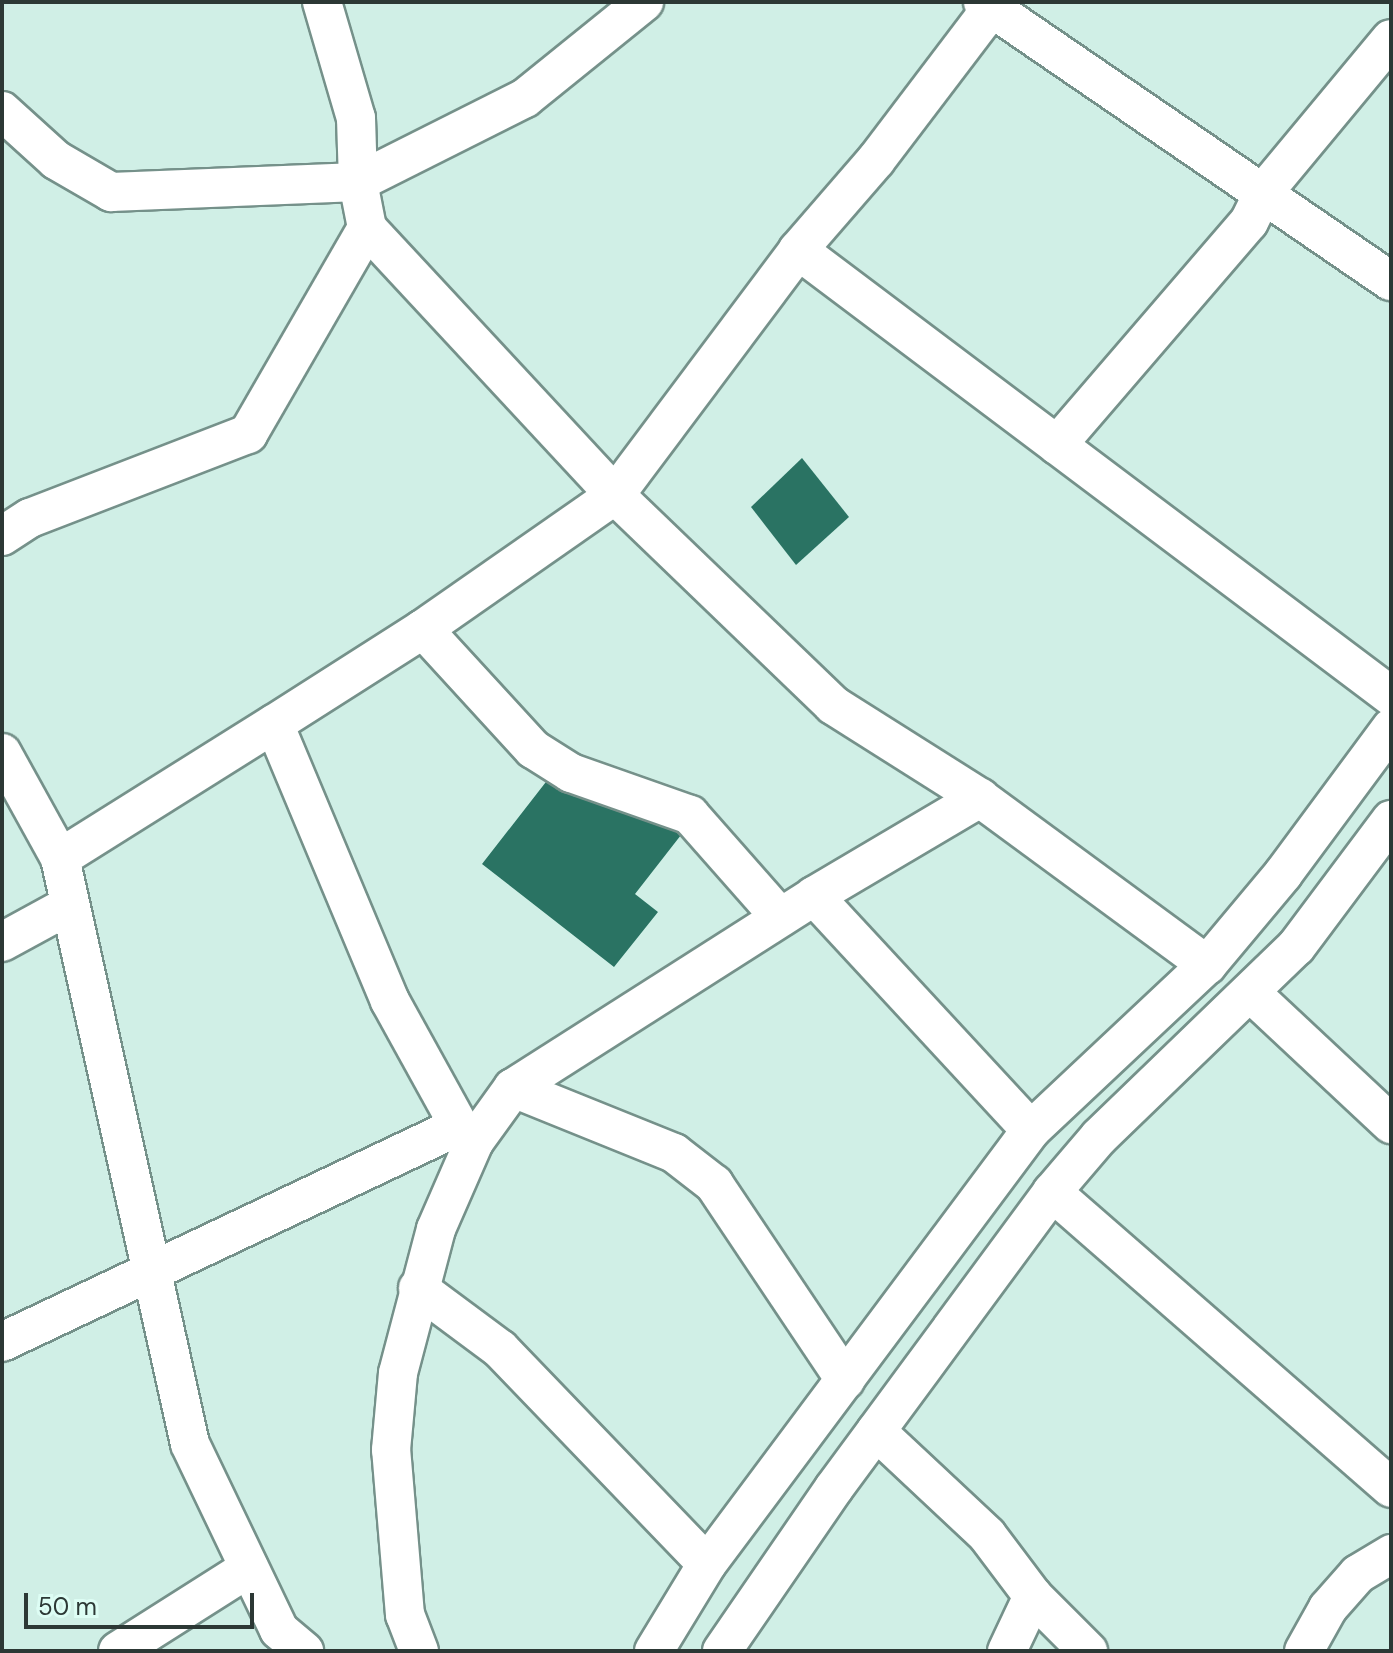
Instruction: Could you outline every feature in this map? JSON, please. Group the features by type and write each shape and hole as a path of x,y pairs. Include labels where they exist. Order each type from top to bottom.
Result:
{"street":[{"path":"322,2 356,118 358,182 367,228 615,495 833,705 980,798 1207,965"},
{"path":"2,111 56,160 111,192 358,182 525,98 643,2"},
{"path":"60,858 423,629 615,495 798,250 876,160 990,4 1391,281"},
{"path":"1057,445 1249,222 1263,193 1391,39"},
{"path":"2,536 30,518 248,434 367,228"},
{"path":"798,250 1391,696"},
{"path":"423,629 533,749 571,773 690,815 780,917"},
{"path":"274,724 390,1001 467,1134 418,1288 398,1373 391,1450 405,1615 419,1651"},
{"path":"654,1651 707,1564 1031,1130 1207,965 1283,874 1391,728"},
{"path":"2,753 60,858 190,1444 279,1630 304,1651"},
{"path":"2,1342 152,1270 467,1134 513,1088 780,917 980,798"},
{"path":"722,1651 876,1431 1052,1192 1099,1137 1251,993 1326,910 1391,820"},
{"path":"814,896 1031,1130"},
{"path":"2,942 70,905"},
{"path":"1251,993 1391,1124"},
{"path":"513,1088 674,1153 714,1184 845,1380"},
{"path":"1052,1192 1391,1488"},
{"path":"418,1288 500,1349 707,1564"},
{"path":"876,1431 987,1535 1033,1596 1088,1651"},
{"path":"1304,1651 1328,1608 1358,1574 1391,1554"},
{"path":"118,1651 249,1568"},
{"path":"1007,1651 1033,1596"}],"building":[{"path":"802,458 849,517 796,565 751,507"},
{"path":"549,778 573,796 653,813 681,835 635,894 658,912 614,967 482,864"}]}
